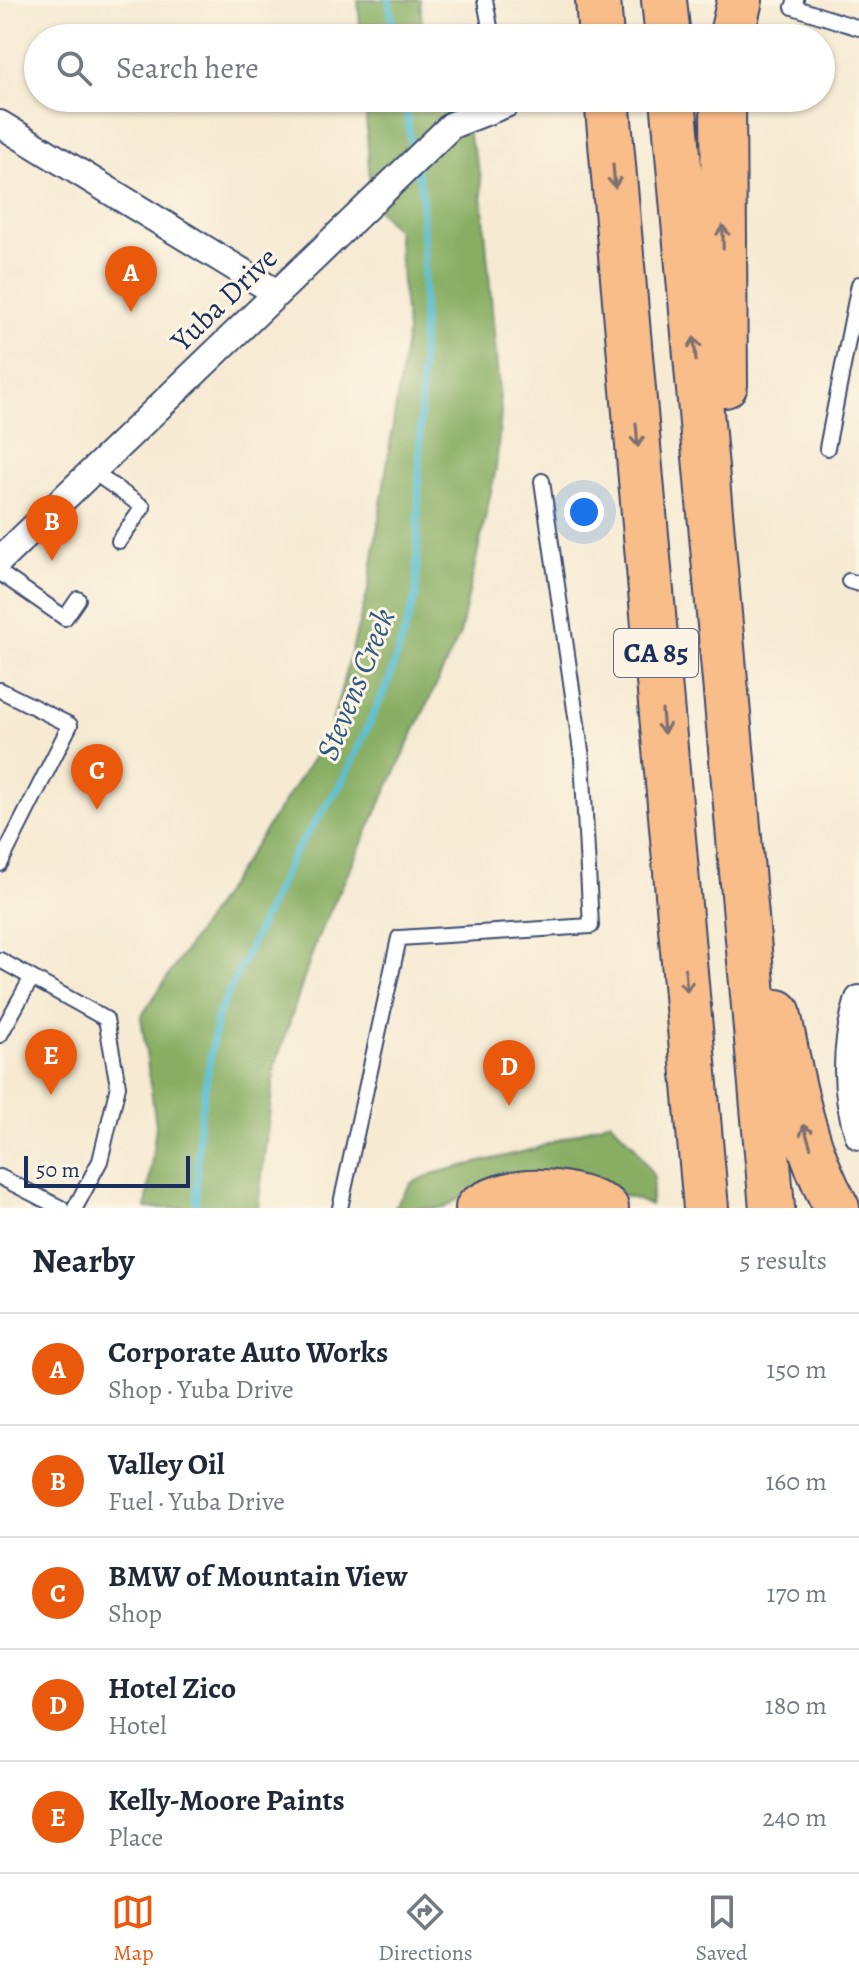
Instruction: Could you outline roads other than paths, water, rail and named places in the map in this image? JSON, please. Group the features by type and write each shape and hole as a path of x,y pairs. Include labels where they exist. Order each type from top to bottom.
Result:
{"highway":[{"path":"598,0 600,24"},
{"path":"664,0 667,24"},
{"path":"734,24 740,0"},
{"name":"CA 85","path":"608,112 706,1208"},
{"name":"CA 85","path":"674,112 772,1208"},
{"path":"723,112 727,518 742,712 761,891 759,921 750,961 778,1011 801,1119 820,1177 837,1208"},
{"path":"478,1208 490,1200 536,1191 583,1197 606,1208"}],"street":[{"name":"Yuba Drive","path":"0,560 452,125 480,112"},
{"path":"0,124 277,293"},
{"path":"859,999 850,1027 848,1102 859,1136"}],"lane":[{"path":"485,0 489,24"},
{"path":"796,0 793,7 859,28"},
{"path":"827,448 859,284"},
{"path":"92,471 143,507 119,541"},
{"path":"340,1208 399,938 591,926 582,758 542,481"},
{"path":"0,573 65,618 78,599"},
{"path":"0,690 70,725 0,864"},
{"path":"0,960 106,1019 118,1086 100,1161 75,1208"},
{"path":"0,1035 31,979"},
{"path":"0,1177 61,1208"}],"waterway":[{"name":"Stevens Creek","path":"389,0 393,24"},
{"name":"Stevens Creek","path":"406,112 413,155"},
{"name":"Stevens Creek","path":"196,1208 199,1124 217,1017 293,855 342,782 389,681 416,595 424,273 422,193 416,167"}],"place":[{"name":"Corporate Auto Works","path":"131,312"},
{"name":"Valley Oil","path":"52,561"},
{"name":"BMW of Mountain View","path":"97,810"},
{"name":"Kelly-Moore Paints","path":"51,1095"},
{"name":"Hotel Zico","path":"509,1106"}]}
